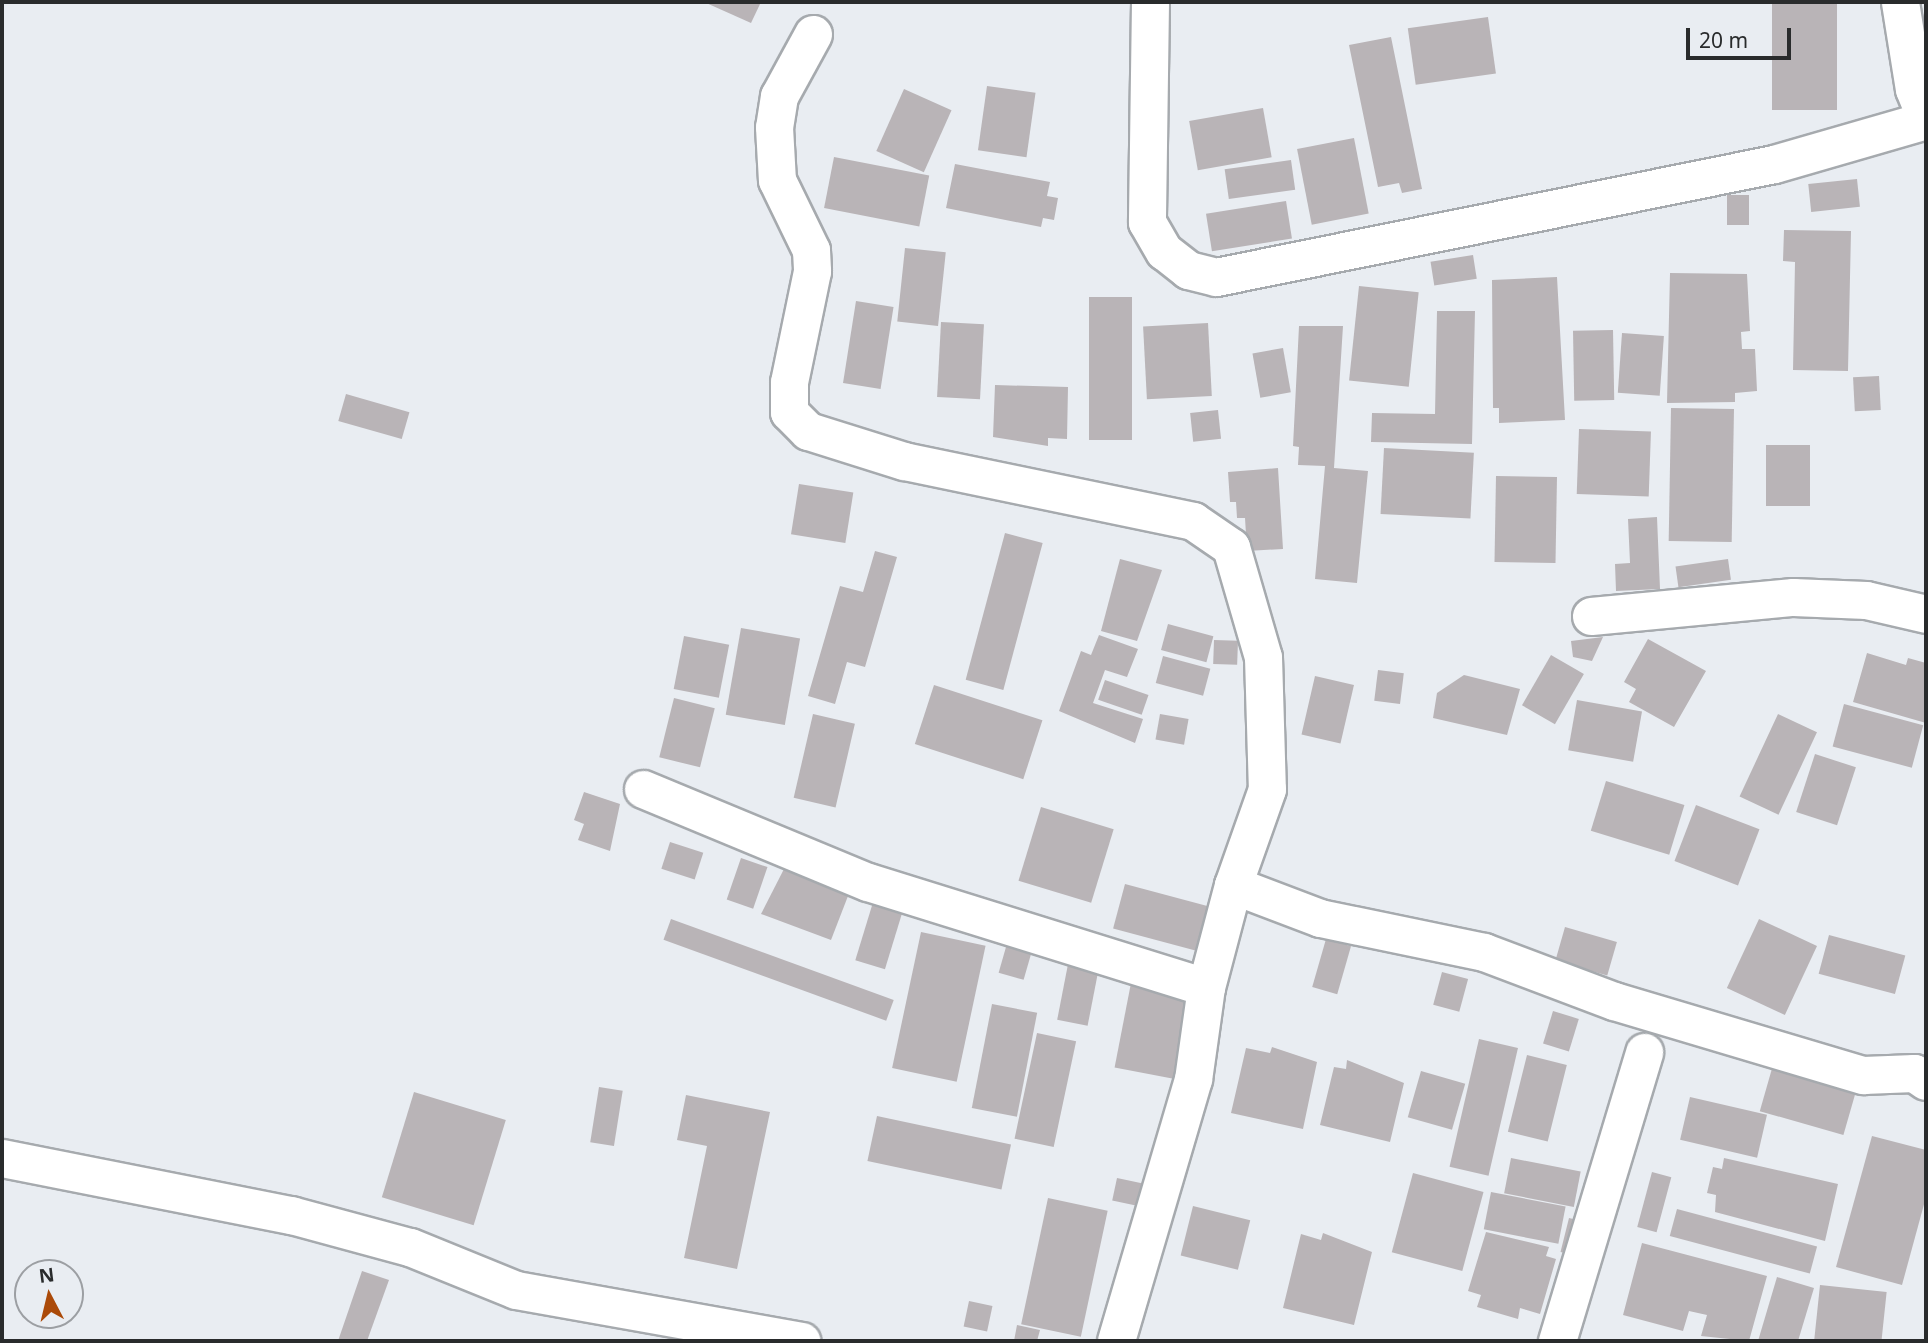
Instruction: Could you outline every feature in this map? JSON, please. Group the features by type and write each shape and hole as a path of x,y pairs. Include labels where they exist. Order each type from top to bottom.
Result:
{"street":[{"path":"1150,2 1147,222 1164,251 1188,270 1216,277 1774,164 1926,119 1900,2"},
{"path":"813,34 779,96 773,137 777,180 811,250 812,271 789,382 789,412 808,432 904,461 1193,521 1231,547 1263,657 1267,777 1233,885 1206,987 1193,1079 1116,1341"},
{"path":"1591,616 1793,597 1866,600 1926,614"},
{"path":"643,789 867,882 1206,987"},
{"path":"1233,885 1332,921 1484,952 1650,1012 1863,1074 1922,1067"},
{"path":"1557,1341 1644,1052"},
{"path":"2,1158 269,1210 410,1247 530,1293 801,1341"}],"building":[{"path":"704,2 761,2 751,23"},
{"path":"1772,2 1837,2 1837,110 1772,110"},
{"path":"1488,17 1496,73 1416,85 1408,28"},
{"path":"1391,37 1422,189 1402,193 1399,183 1378,187 1349,45"},
{"path":"987,86 1036,93 1026,157 978,150"},
{"path":"904,89 952,110 924,172 876,151"},
{"path":"1263,108 1272,157 1198,170 1189,121"},
{"path":"1354,138 1369,214 1312,225 1297,149"},
{"path":"834,157 929,176 919,227 824,208"},
{"path":"1291,160 1295,190 1229,199 1225,169"},
{"path":"955,164 1050,182 1047,196 1058,198 1054,220 1043,218 1041,227 946,208"},
{"path":"1857,179 1860,207 1811,212 1808,184"},
{"path":"1727,195 1749,195 1749,225 1727,225"},
{"path":"1286,201 1292,239 1212,251 1206,214"},
{"path":"1784,230 1851,231 1848,371 1793,370 1795,262 1783,261"},
{"path":"905,248 946,252 938,326 897,322"},
{"path":"1473,255 1477,279 1434,285 1431,262"},
{"path":"1670,273 1747,274 1750,331 1741,332 1742,349 1755,349 1757,391 1735,393 1735,402 1667,403"},
{"path":"1557,277 1565,420 1499,423 1499,408 1493,408 1492,280"},
{"path":"1359,286 1419,292 1409,387 1349,380"},
{"path":"1089,297 1132,297 1132,440 1089,440"},
{"path":"856,301 894,307 881,389 843,383"},
{"path":"1437,311 1475,311 1472,444 1371,442 1372,413 1435,414"},
{"path":"941,322 984,324 980,399 937,397"},
{"path":"1208,323 1212,396 1147,399 1143,326"},
{"path":"1299,326 1343,326 1334,468 1368,471 1357,583 1315,579 1325,466 1298,465 1299,447 1293,446"},
{"path":"1613,330 1614,400 1574,401 1573,331"},
{"path":"1622,333 1664,336 1660,396 1618,393"},
{"path":"1283,348 1291,392 1260,398 1252,353"},
{"path":"1879,376 1881,410 1855,411 1853,377"},
{"path":"995,385 1068,387 1067,439 1048,438 1048,446 993,437"},
{"path":"346,394 409,412 402,439 338,421"},
{"path":"1671,408 1734,409 1732,542 1669,541"},
{"path":"1218,410 1221,439 1193,442 1190,413"},
{"path":"1579,429 1651,432 1649,496 1577,494"},
{"path":"1766,445 1810,445 1810,506 1766,506"},
{"path":"1384,448 1474,453 1470,519 1381,514"},
{"path":"1278,468 1283,549 1247,551 1245,518 1237,518 1236,502 1230,502 1228,472"},
{"path":"1496,476 1557,477 1555,563 1494,562"},
{"path":"799,484 853,493 845,543 791,534"},
{"path":"1657,517 1660,589 1616,591 1615,564 1630,563 1628,519"},
{"path":"1005,533 1043,543 1003,690 966,680"},
{"path":"875,551 897,557 865,667 847,662 835,704 808,696 840,586 863,592"},
{"path":"1120,559 1162,570 1137,641 1101,631"},
{"path":"1728,559 1731,580 1678,587 1676,566"},
{"path":"1168,624 1213,636 1206,662 1161,650"},
{"path":"741,628 800,638 785,725 726,715"},
{"path":"1099,635 1138,649 1127,677 1105,670 1093,703 1143,719 1135,743 1059,711 1081,651 1091,655"},
{"path":"684,636 729,645 719,698 674,689"},
{"path":"1603,637 1592,661 1573,657 1571,641"},
{"path":"1648,639 1706,671 1674,727 1629,702 1636,689 1624,682"},
{"path":"1214,640 1238,641 1237,665 1213,664"},
{"path":"1867,653 1906,665 1908,658 1926,663 1926,723 1853,702"},
{"path":"1551,655 1584,674 1555,724 1522,705"},
{"path":"1163,656 1210,669 1203,696 1156,683"},
{"path":"1378,670 1404,673 1400,704 1374,701"},
{"path":"1464,675 1520,689 1507,735 1433,718 1437,693"},
{"path":"1315,676 1354,685 1340,743 1302,734"},
{"path":"1105,680 1148,695 1142,715 1098,700"},
{"path":"934,685 1042,720 1023,779 915,744"},
{"path":"674,698 715,708 700,767 659,757"},
{"path":"1577,700 1642,711 1633,762 1568,750"},
{"path":"1844,704 1923,725 1912,768 1833,747"},
{"path":"813,714 855,724 836,807 794,798"},
{"path":"1160,714 1189,719 1184,745 1155,740"},
{"path":"1778,714 1817,732 1779,815 1740,796"},
{"path":"1815,754 1856,767 1837,825 1796,812"},
{"path":"1606,781 1684,805 1669,855 1591,831"},
{"path":"584,792 620,804 610,851 578,840 584,824 574,820"},
{"path":"1696,805 1759,829 1738,885 1674,861"},
{"path":"1041,807 1114,829 1091,903 1018,881"},
{"path":"670,842 703,853 695,879 661,869"},
{"path":"741,858 767,867 753,909 727,900"},
{"path":"785,867 848,896 831,940 761,914"},
{"path":"1125,884 1212,907 1200,952 1113,928"},
{"path":"874,899 904,908 885,969 855,960"},
{"path":"671,919 894,1000 886,1021 663,940"},
{"path":"1759,919 1817,946 1785,1015 1727,988"},
{"path":"1565,927 1617,942 1607,976 1555,961"},
{"path":"921,932 986,946 957,1082 892,1068"},
{"path":"1829,935 1905,955 1895,994 1819,974"},
{"path":"1326,939 1351,946 1337,994 1312,987"},
{"path":"1008,940 1033,947 1024,980 999,973"},
{"path":"1069,959 1099,965 1088,1026 1057,1020"},
{"path":"1442,972 1468,979 1459,1012 1433,1005"},
{"path":"1131,983 1190,994 1173,1079 1115,1067"},
{"path":"992,1004 1037,1013 1017,1117 972,1108"},
{"path":"1553,1011 1579,1019 1569,1051 1543,1044"},
{"path":"1037,1033 1076,1041 1054,1147 1015,1139"},
{"path":"1479,1039 1518,1048 1489,1176 1450,1167"},
{"path":"1272,1047 1317,1062 1303,1129 1231,1113 1246,1048 1270,1053"},
{"path":"1527,1055 1567,1065 1548,1142 1508,1132"},
{"path":"1347,1060 1404,1083 1390,1142 1320,1125 1334,1067 1346,1069"},
{"path":"1773,1065 1857,1089 1843,1135 1760,1111"},
{"path":"1421,1071 1465,1084 1452,1130 1408,1117"},
{"path":"599,1087 623,1091 614,1146 590,1142"},
{"path":"414,1092 506,1120 474,1225 382,1197"},
{"path":"686,1095 770,1112 737,1269 684,1258 707,1146 677,1140"},
{"path":"1690,1097 1767,1115 1757,1158 1680,1140"},
{"path":"877,1116 1011,1144 1001,1189 867,1161"},
{"path":"1872,1136 1926,1150 1926,1197 1902,1285 1836,1267"},
{"path":"1511,1158 1581,1172 1574,1207 1504,1193"},
{"path":"1724,1158 1838,1184 1825,1241 1715,1212 1716,1195 1707,1193 1713,1167 1722,1169"},
{"path":"1652,1172 1671,1177 1657,1232 1637,1227"},
{"path":"1413,1173 1484,1192 1462,1271 1392,1252"},
{"path":"1117,1178 1151,1185 1146,1208 1112,1200"},
{"path":"1491,1192 1566,1207 1558,1244 1484,1229"},
{"path":"1048,1198 1108,1211 1081,1337 1021,1324"},
{"path":"1193,1206 1250,1220 1238,1270 1181,1255"},
{"path":"1677,1209 1817,1247 1810,1274 1670,1236"},
{"path":"1569,1218 1585,1222 1576,1256 1561,1252"},
{"path":"1486,1232 1549,1247 1546,1256 1556,1259 1540,1314 1520,1308 1518,1319 1477,1307 1481,1295 1468,1291"},
{"path":"1323,1233 1372,1252 1354,1325 1283,1308 1301,1234 1321,1240"},
{"path":"1642,1243 1767,1276 1749,1341 1701,1336 1707,1315 1689,1311 1683,1331 1623,1315"},
{"path":"362,1271 389,1280 367,1341 338,1341"},
{"path":"1777,1277 1814,1288 1798,1341 1758,1341"},
{"path":"1820,1285 1887,1292 1881,1341 1814,1341"},
{"path":"969,1301 992,1306 987,1331 964,1326"},
{"path":"1017,1325 1040,1330 1037,1341 1014,1341"}]}
